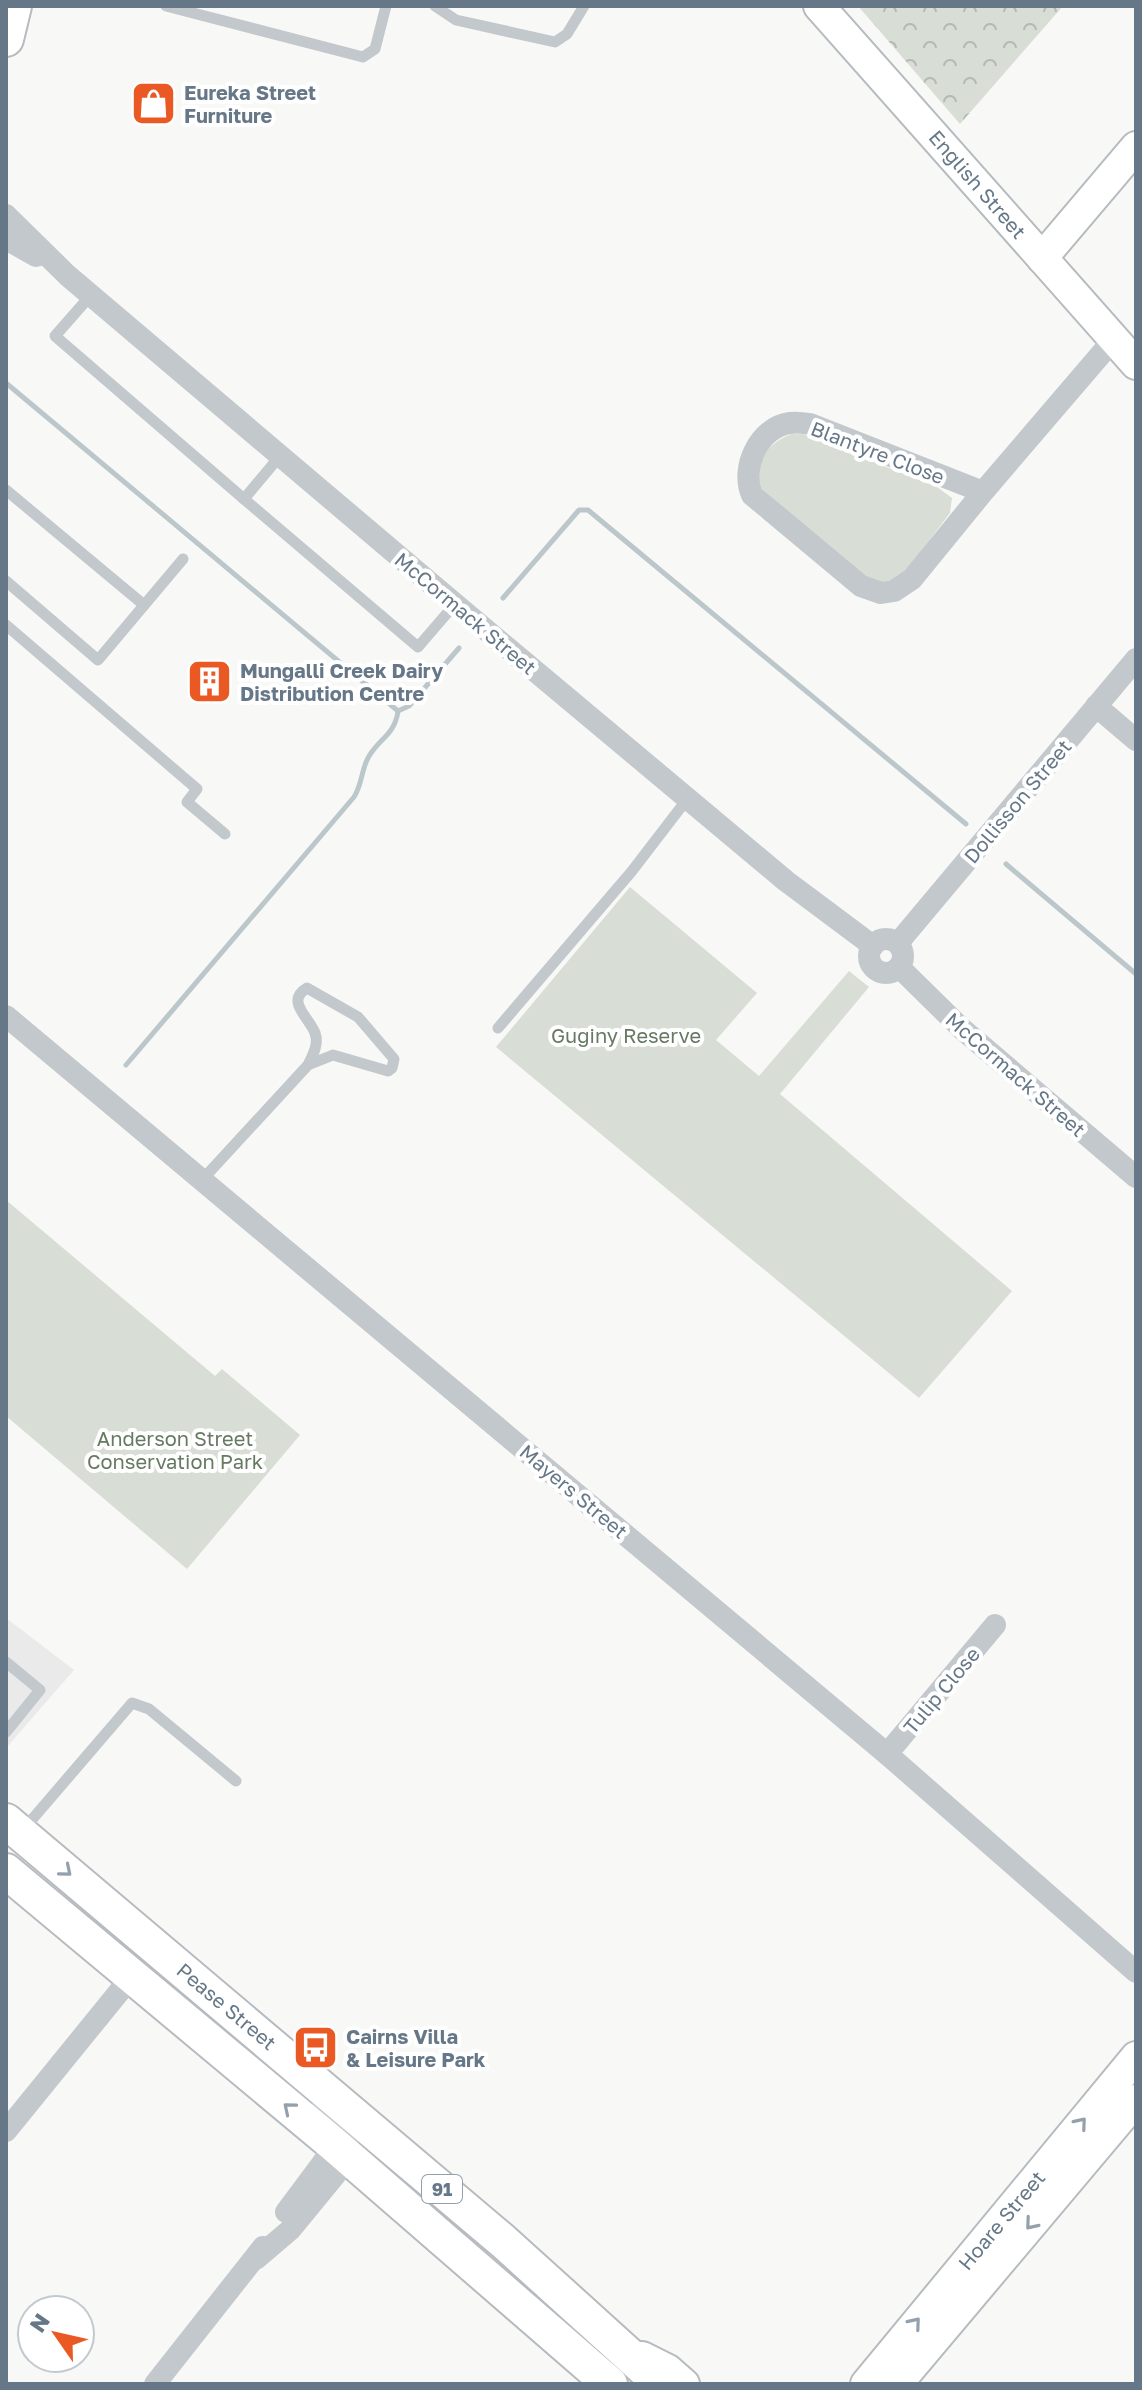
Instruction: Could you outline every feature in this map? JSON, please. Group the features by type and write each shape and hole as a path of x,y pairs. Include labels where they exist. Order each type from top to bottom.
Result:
{"main road":[{"path":"6,39 14,6"},
{"name":"English Street","path":"819,6 1136,364"},
{"path":"1042,258 1136,147"},
{"name":"Pease Street","path":"13,1827 504,2242 661,2384"},
{"name":"Pease Street","path":"6,1871 340,2151 508,2282 610,2384"},
{"name":"Hoare Street","path":"881,2380 1136,2057"},
{"name":"Hoare Street","path":"881,2380 919,2356 1136,2100"},
{"path":"382,2138 381,2156 385,2166 465,2237 508,2282 632,2384"},
{"path":"504,2242 518,2276 508,2282"},
{"path":"508,2282 645,2384"},
{"path":"612,2342 668,2370 684,2384"}],"street":[{"name":"McCormack Street","path":"6,215 65,273 455,604 786,881 873,946"},
{"name":"McCormack Street","path":"6,239 65,273"},
{"name":"Blantyre Close","path":"983,492 798,422 779,427 768,435 759,445 747,470 747,483 752,495 765,507 861,586 881,593 894,591 912,579 1114,339"},
{"name":"Dollisson Street","path":"898,943 1136,659"},
{"path":"1096,706 1136,740"},
{"path":"879,940 898,943 903,955 899,967 888,972 875,969 870,959 873,946 879,940"},
{"name":"McCormack Street","path":"899,967 961,1028 1136,1177"},
{"name":"Mayers Street","path":"6,1016 887,1754 1136,1972"},
{"name":"Tulip Close","path":"887,1754 995,1625"},
{"path":"6,2131 132,1976"},
{"path":"165,2380 256,2259 290,2230 340,2151 349,2143 338,2120 258,2050 219,1999"}],"lane":[{"path":"166,6 363,57 375,49 386,6"},
{"path":"435,6 456,20 555,42 567,34 584,6"},
{"path":"91,295 55,336 418,647 455,604"},
{"path":"244,499 280,456"},
{"path":"6,490 144,605"},
{"path":"6,581 98,660 183,559"},
{"path":"6,625 197,789 187,802 225,834"},
{"path":"498,1028 632,871 688,798"},
{"path":"202,1180 308,1065 316,1045 315,1033 297,1000 307,988 358,1017 394,1059 388,1071 333,1055 308,1065"},
{"path":"6,1662 40,1690 6,1732"},
{"path":"13,1827 132,1703 149,1709 236,1781"}],"shaded area":[{"path":"6,1618 74,1670 6,1748"}],"green space":[{"path":"858,6 1063,6 960,124"},
{"path":"792,434 803,434 937,487 952,498 950,513 905,572 887,583 865,578 756,482 766,452 776,442"},
{"name":"Guginy Reserve","path":"630,887 757,993 716,1040 759,1076 849,971 869,987 780,1094 1012,1291 919,1398 496,1047"},
{"name":"Anderson Street Conservation Park","path":"6,1200 215,1376 222,1369 300,1435 187,1569 6,1416"}],"waterway":[{"path":"6,383 398,711"},
{"path":"503,598 579,510 588,510 966,824"},
{"path":"126,1065 354,797 367,760 393,726 398,711 409,706 459,648"},
{"path":"1006,864 1136,974"}],"place":[{"name":"Eureka Street Furniture","path":"153,103"},
{"name":"Mungalli Creek Dairy Distribution Centre","path":"209,681"},
{"name":"Cairns Villa & Leisure Park","path":"315,2048"}]}
